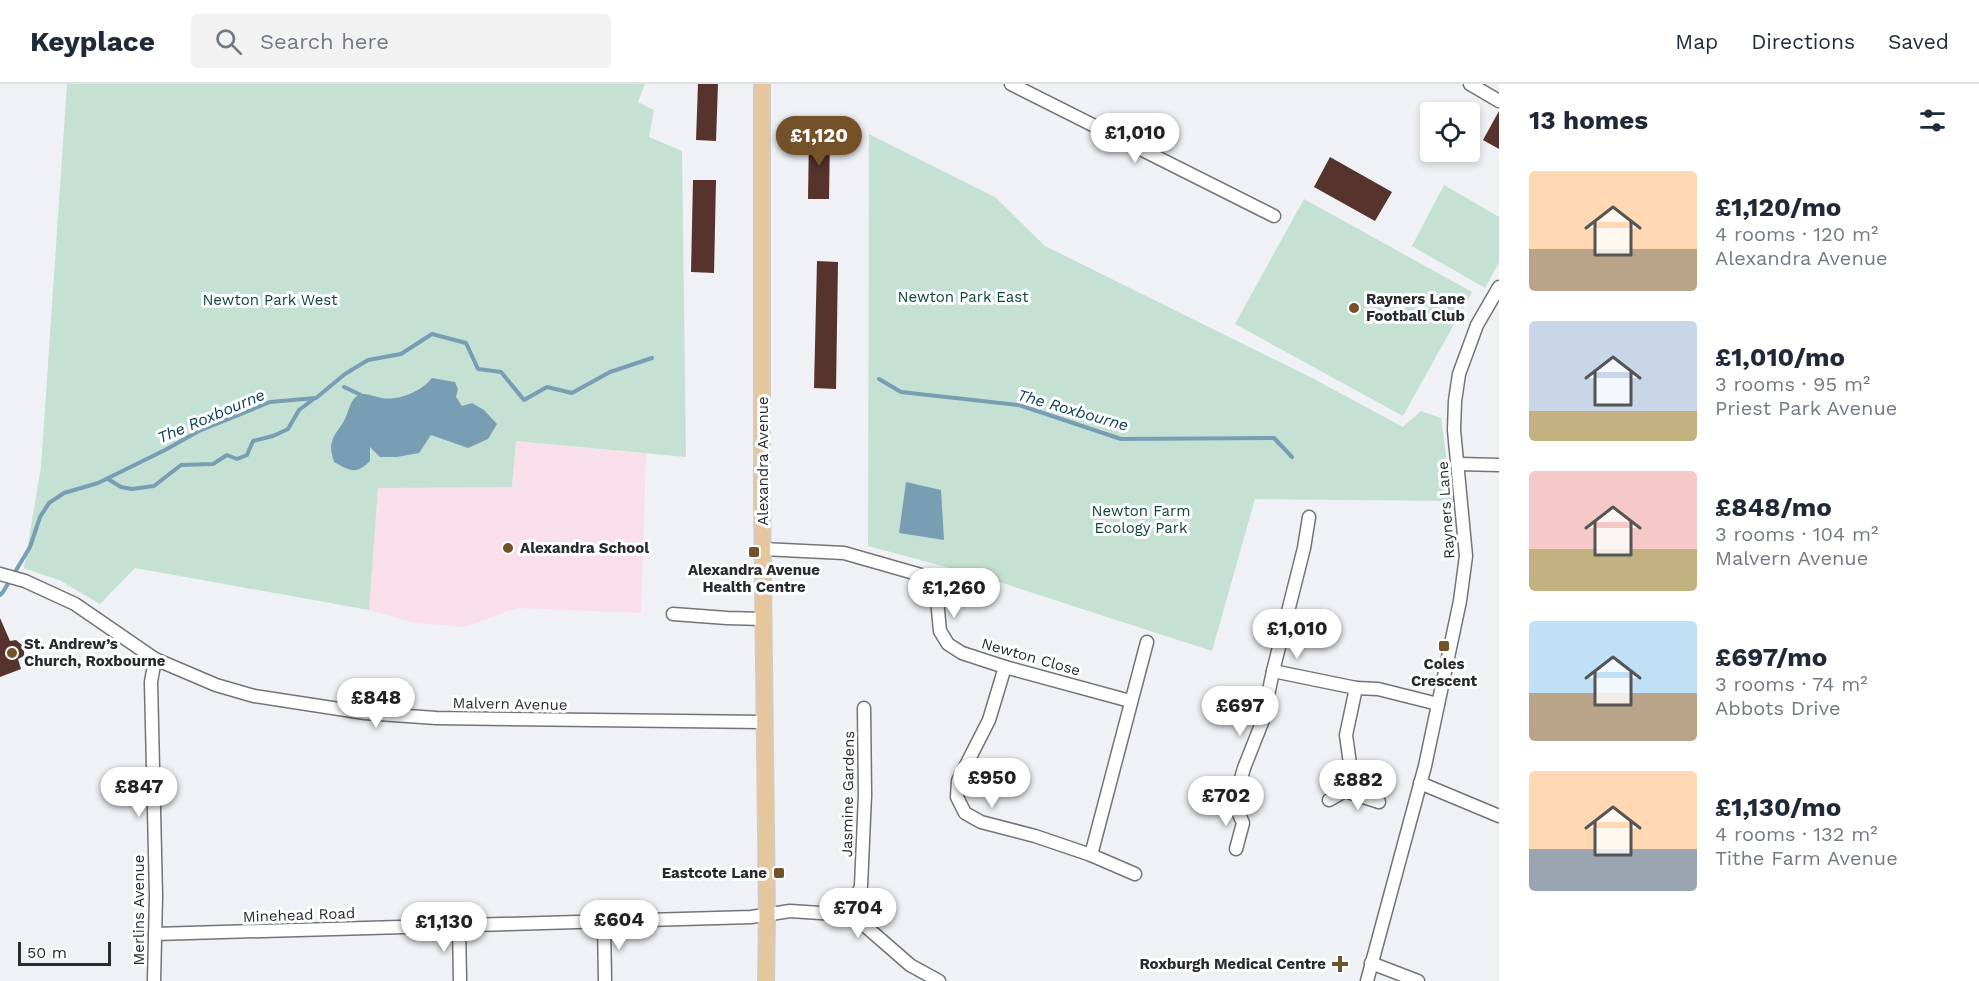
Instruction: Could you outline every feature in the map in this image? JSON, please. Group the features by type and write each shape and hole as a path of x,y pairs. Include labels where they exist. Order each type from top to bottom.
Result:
{"main road":[{"name":"Alexandra Avenue","path":"762,84 766,981"}],"street":[{"path":"1011,84 1274,216"},
{"path":"1470,84 1499,101"},
{"name":"Rayners Lane","path":"1367,981 1420,783 1460,601 1466,556 1454,430 1455,401 1460,374 1478,325 1499,287"},
{"path":"1458,464 1499,465"},
{"path":"1236,849 1243,823 1234,803 1244,768 1263,720 1304,548 1309,517"},
{"name":"Newton Close","path":"763,549 844,553 921,574 936,589 940,632 948,644 962,652 1005,667 1130,701"},
{"name":"Malvern Avenue","path":"1,574 25,581 75,604 155,659 216,685 254,696 365,713 436,718 764,722"},
{"path":"673,614 764,619"},
{"path":"1091,855 1147,642"},
{"name":"Merlins Avenue","path":"154,981 150,706 155,659"},
{"path":"1005,667 989,720 958,781 957,797 965,813 981,822 1035,836 1091,855 1135,874"},
{"path":"1273,671 1356,688 1378,689 1438,704"},
{"path":"1329,800 1345,791 1351,771 1346,735 1356,688"},
{"name":"Jasmine Gardens","path":"850,915 861,886 865,795 864,708"},
{"path":"1420,783 1499,816"},
{"path":"1345,791 1379,802"},
{"path":"1200,794 1234,803"},
{"name":"Minehead Road","path":"155,934 751,917 790,911 850,915"},
{"path":"850,915 864,924 910,965 939,981"},
{"path":"604,921 605,981"},
{"path":"459,925 460,981"},
{"path":"1371,963 1418,981"}],"shaded area":[{"name":"Alexandra School","path":"516,441 646,454 641,613 517,608 465,627 415,623 369,610 378,488 512,487"}],"green space":[{"name":"Newton Park West","path":"67,84 645,84 638,102 654,110 649,137 682,151 686,457 516,441 512,487 378,488 369,610 135,568 100,604 61,581 24,568 41,467"},
{"path":"869,134 995,197 1045,246 1312,378 1403,427 1421,411 1441,418 1452,501 1255,499 1212,651 984,577 868,546"},
{"path":"1444,185 1499,217 1499,262 1485,288 1412,246"},
{"name":"Rayners Lane Football Club","path":"1304,199 1472,292 1403,416 1235,324"}],"water":[{"path":"432,378 455,382 458,389 456,397 462,406 472,403 484,410 497,424 488,439 468,448 431,435 419,453 380,457 370,447 370,461 357,470 334,462 331,450 332,440 356,397 364,394 389,399 396,398 410,394"},
{"path":"906,482 941,490 944,540 899,533"}],"building":[{"path":"698,84 718,84 716,141 696,140"},
{"path":"1499,111 1499,149 1483,140"},
{"path":"809,135 830,136 829,199 808,199"},
{"path":"1330,157 1392,192 1375,221 1314,187"},
{"path":"693,180 716,180 714,273 691,272"},
{"path":"817,261 838,262 836,389 814,388"},
{"name":"St. Andrew’s Church, Roxbourne","path":"0,618 10,641 16,640 22,645 24,656 18,659 21,669 0,677"}],"waterway":[{"name":"The Roxbourne","path":"0,595 30,547 40,517 49,503 64,493 98,483 199,431 270,402 316,398 345,374 368,360 401,354 432,334 466,343 478,369 501,372 524,400 547,387 572,393 610,372 652,358"},
{"name":"The Roxbourne","path":"879,379 901,392 1019,405 1121,439 1274,438 1292,457"},
{"path":"344,387 361,395"},
{"path":"108,479 121,487 132,489 154,486 181,465 213,464 227,455 237,459 247,455 253,441 288,429 299,410 315,398"}],"place":[{"name":"Rayners Lane Football Club","path":"1354,308"},
{"name":"Alexandra School","path":"508,548"},
{"name":"Alexandra Avenue Health Centre","path":"754,552"},
{"name":"Coles Crescent","path":"1444,646"},
{"name":"St. Andrew’s Church, Roxbourne","path":"12,653"},
{"name":"Eastcote Lane","path":"779,873"},
{"name":"Roxburgh Medical Centre","path":"1340,964"}],"park label":[{"name":"Newton Park East","path":"963,297"},
{"name":"Newton Farm Ecology Park","path":"1141,520"}]}
